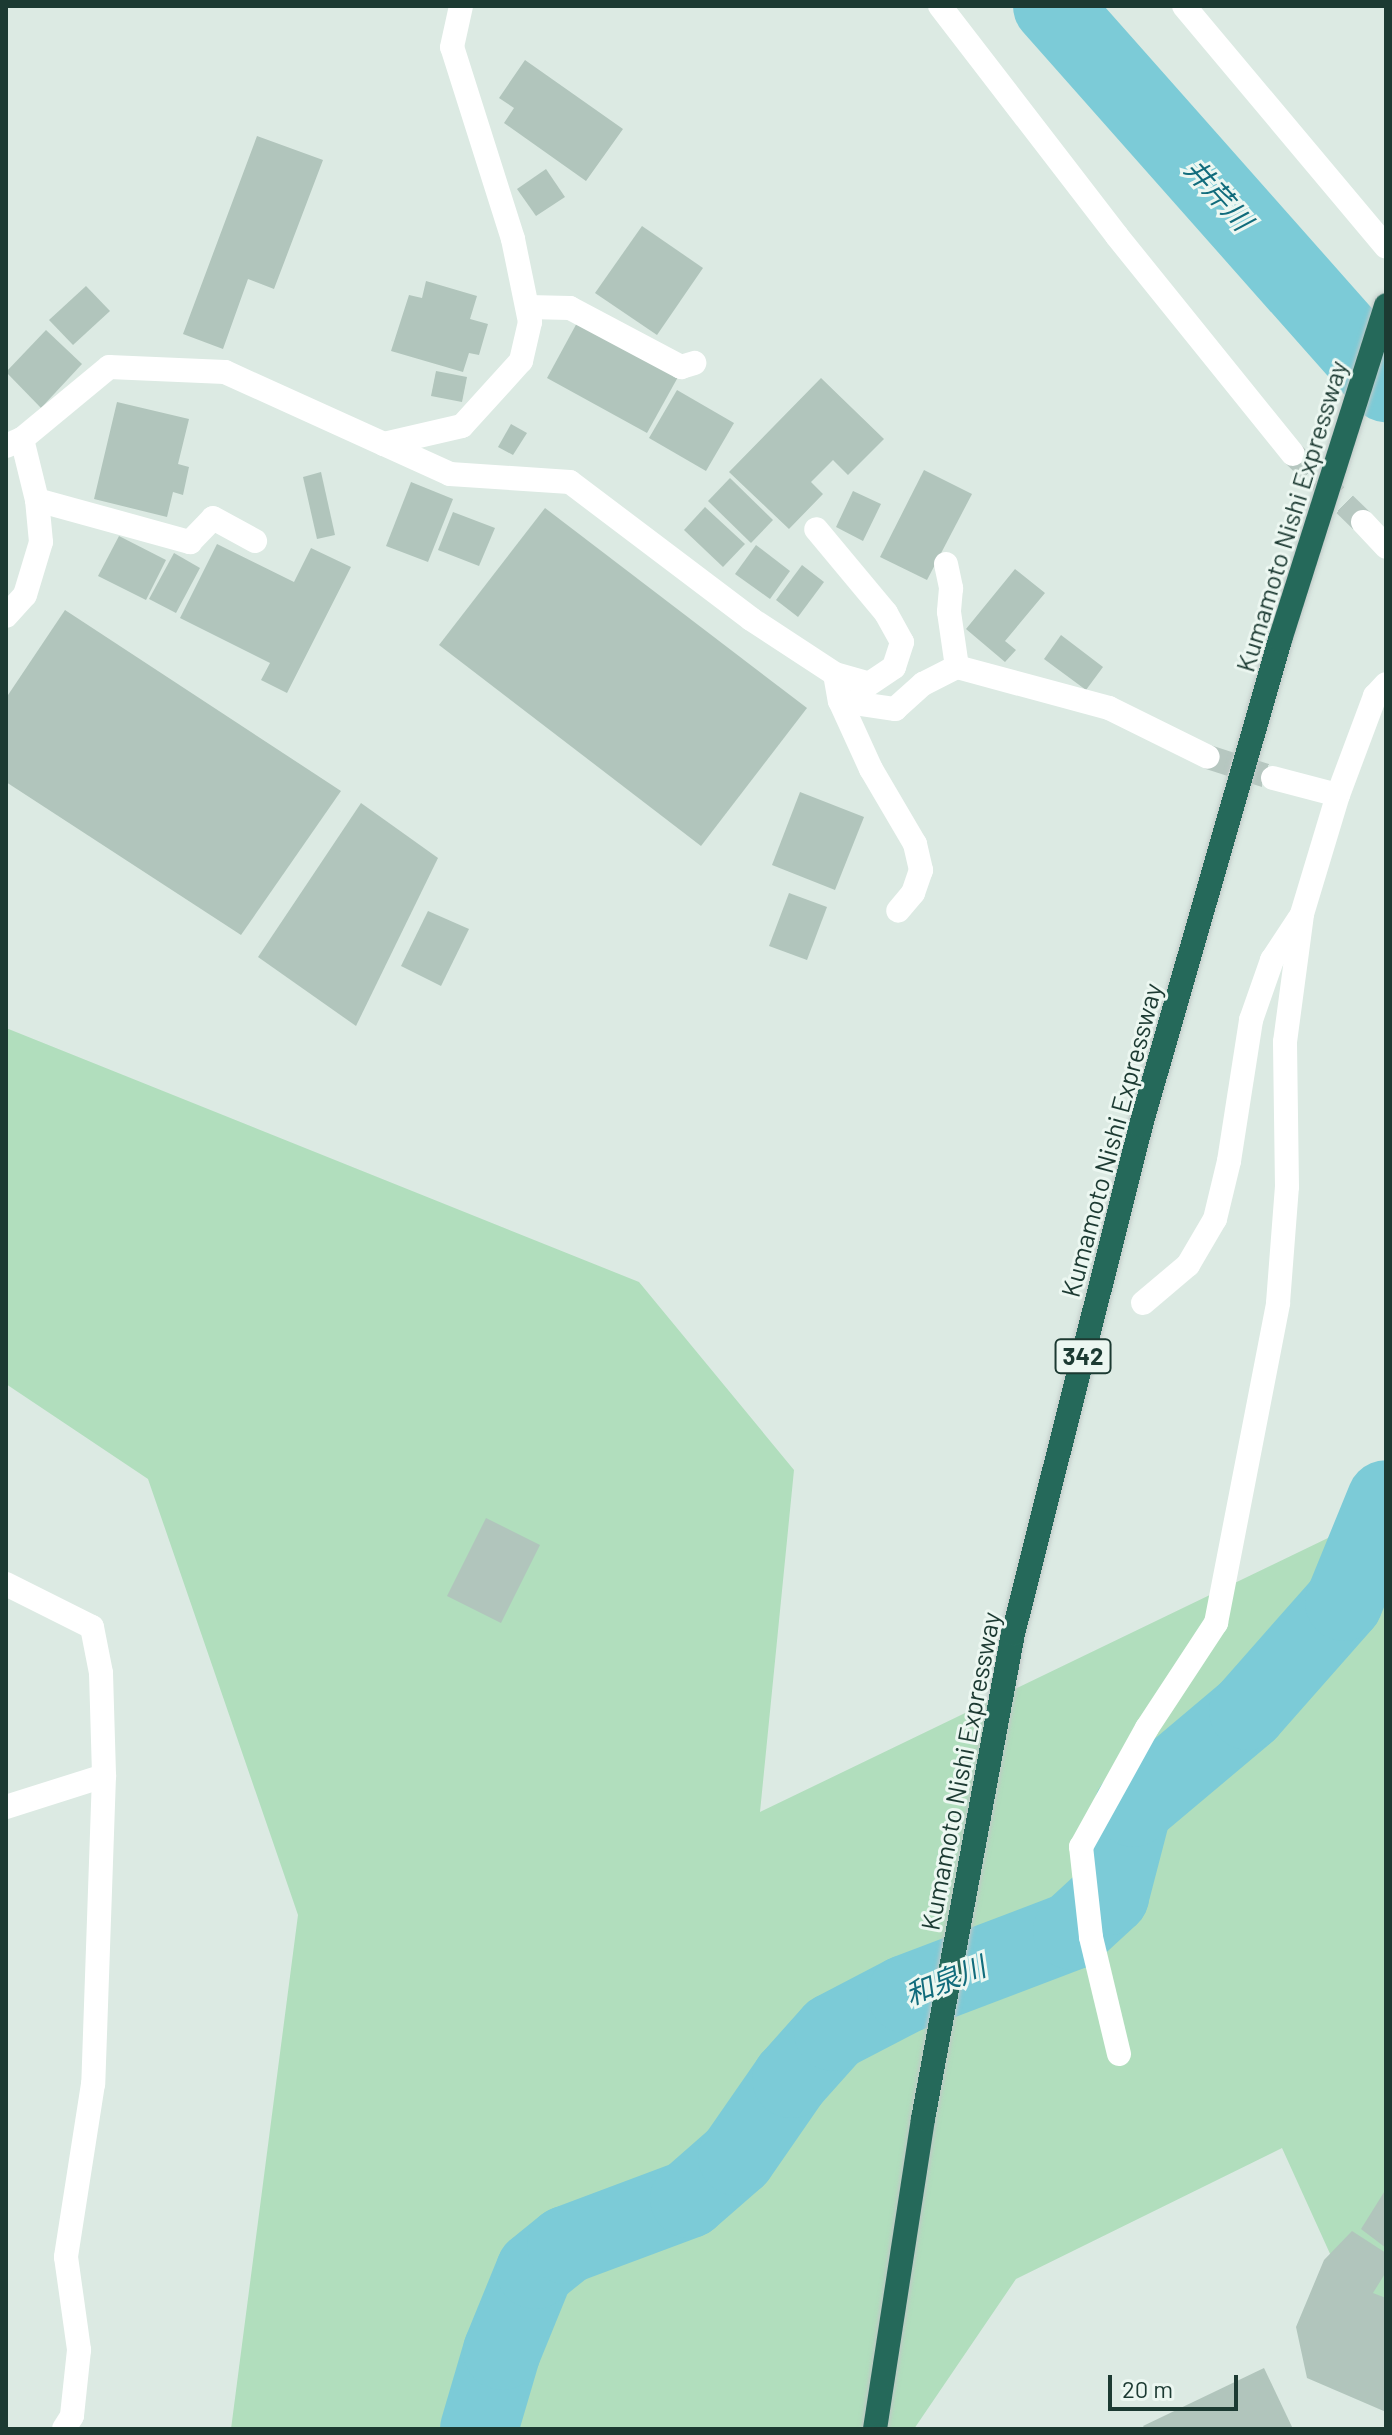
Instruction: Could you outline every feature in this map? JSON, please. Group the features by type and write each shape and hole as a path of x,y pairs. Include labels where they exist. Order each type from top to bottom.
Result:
{"highway":[{"name":"Kumamoto Nishi Expressway","path":"875,2429 923,2119 1013,1634 1141,1125 1280,640 1386,305"}],"street":[{"path":"384,444 462,426 521,361 530,322 513,239 452,47 461,6"},
{"path":"940,6 1117,236 1293,454"},
{"path":"1184,6 1386,247"},
{"path":"528,307 570,308 681,367 694,363"},
{"path":"6,616 25,595 41,542 37,500 14,442 109,367 225,372 450,474 570,482 751,619 835,674 869,684 894,667 902,642 886,613 816,529"},
{"path":"37,500 190,542 213,518 255,541"},
{"path":"1363,522 1386,547"},
{"path":"946,564 951,588 949,612 957,667"},
{"path":"840,701 895,709 923,684 957,667 1109,708 1208,757"},
{"path":"835,674 840,701 871,769 915,844 921,870 913,893 898,911"},
{"path":"1119,2054 1091,1937 1081,1847 1147,1728 1216,1623 1278,1303 1287,1187 1285,1042 1302,914 1338,795 1375,696 1386,684"},
{"path":"1273,778 1338,795"},
{"path":"1143,1303 1188,1265 1215,1219 1229,1161 1251,1020 1272,960 1302,914"},
{"path":"6,1584 92,1627 101,1673 104,1776 93,2084 66,2257 79,2350 72,2416 64,2429"},
{"path":"6,1807 104,1776"}],"green space":[{"path":"6,1028 639,1282 794,1470 760,1812 1386,1510 1386,2377 1282,2148 1016,2279 914,2429 231,2429 298,1915 148,1479 6,1384"}],"building":[{"path":"525,60 623,129 586,181 504,123 514,108 499,98"},
{"path":"257,136 323,160 274,289 248,279 223,349 183,334"},
{"path":"546,169 565,197 536,216 517,189"},
{"path":"642,226 703,268 657,335 595,293"},
{"path":"426,281 477,296 470,319 488,324 479,355 469,353 463,372 391,351 409,295 422,298"},
{"path":"86,286 110,311 73,345 49,320"},
{"path":"578,321 678,377 647,433 547,378"},
{"path":"46,330 82,364 41,408 6,372"},
{"path":"436,371 467,377 462,402 431,396"},
{"path":"821,378 884,439 848,475 833,460 811,482 823,494 789,529 729,472"},
{"path":"677,390 734,423 706,471 649,438"},
{"path":"117,402 189,419 178,464 189,467 183,495 173,492 167,517 94,499"},
{"path":"511,424 527,433 513,455 498,447"},
{"path":"924,470 972,494 927,580 880,557"},
{"path":"321,472 335,535 317,539 303,477"},
{"path":"730,478 773,520 751,543 708,501"},
{"path":"411,482 453,499 428,562 386,546"},
{"path":"853,491 881,504 863,541 836,527"},
{"path":"705,507 745,544 723,567 684,530"},
{"path":"545,508 807,708 701,846 439,645"},
{"path":"453,512 495,528 479,566 438,550"},
{"path":"119,536 166,560 146,600 98,576"},
{"path":"217,544 294,582 311,548 351,567 287,693 261,680 270,663 180,618"},
{"path":"756,545 790,571 770,599 735,574"},
{"path":"174,553 200,568 176,613 149,599"},
{"path":"802,565 824,582 798,617 776,600"},
{"path":"1015,569 1045,593 1005,641 1016,650 1005,662 966,629"},
{"path":"65,610 341,791 241,935 6,782 6,698"},
{"path":"1061,635 1103,667 1086,690 1044,659"},
{"path":"800,792 864,817 835,890 772,865"},
{"path":"361,803 438,858 356,1026 258,957"},
{"path":"789,893 827,907 807,960 769,946"},
{"path":"428,911 469,929 441,986 401,966"},
{"path":"486,1518 540,1545 501,1623 447,1596"},
{"path":"1386,2189 1386,2248 1361,2229"},
{"path":"1352,2231 1386,2253 1386,2272 1373,2293 1386,2298 1386,2412 1307,2378 1296,2327 1324,2260"},
{"path":"1264,2368 1293,2429 1145,2429 1143,2426"}],"waterway":[{"name":"井芹川","path":"1052,6 1386,383"},
{"name":"和泉川","path":"479,2429 502,2351 535,2270 566,2245 689,2199 737,2157 791,2079 833,2032 906,1994 1072,1931 1110,1896 1133,1808 1248,1711 1344,1602 1386,1499"}],"tunnel":[{"path":"1293,454 1363,522"},
{"path":"1208,757 1273,778"}]}
